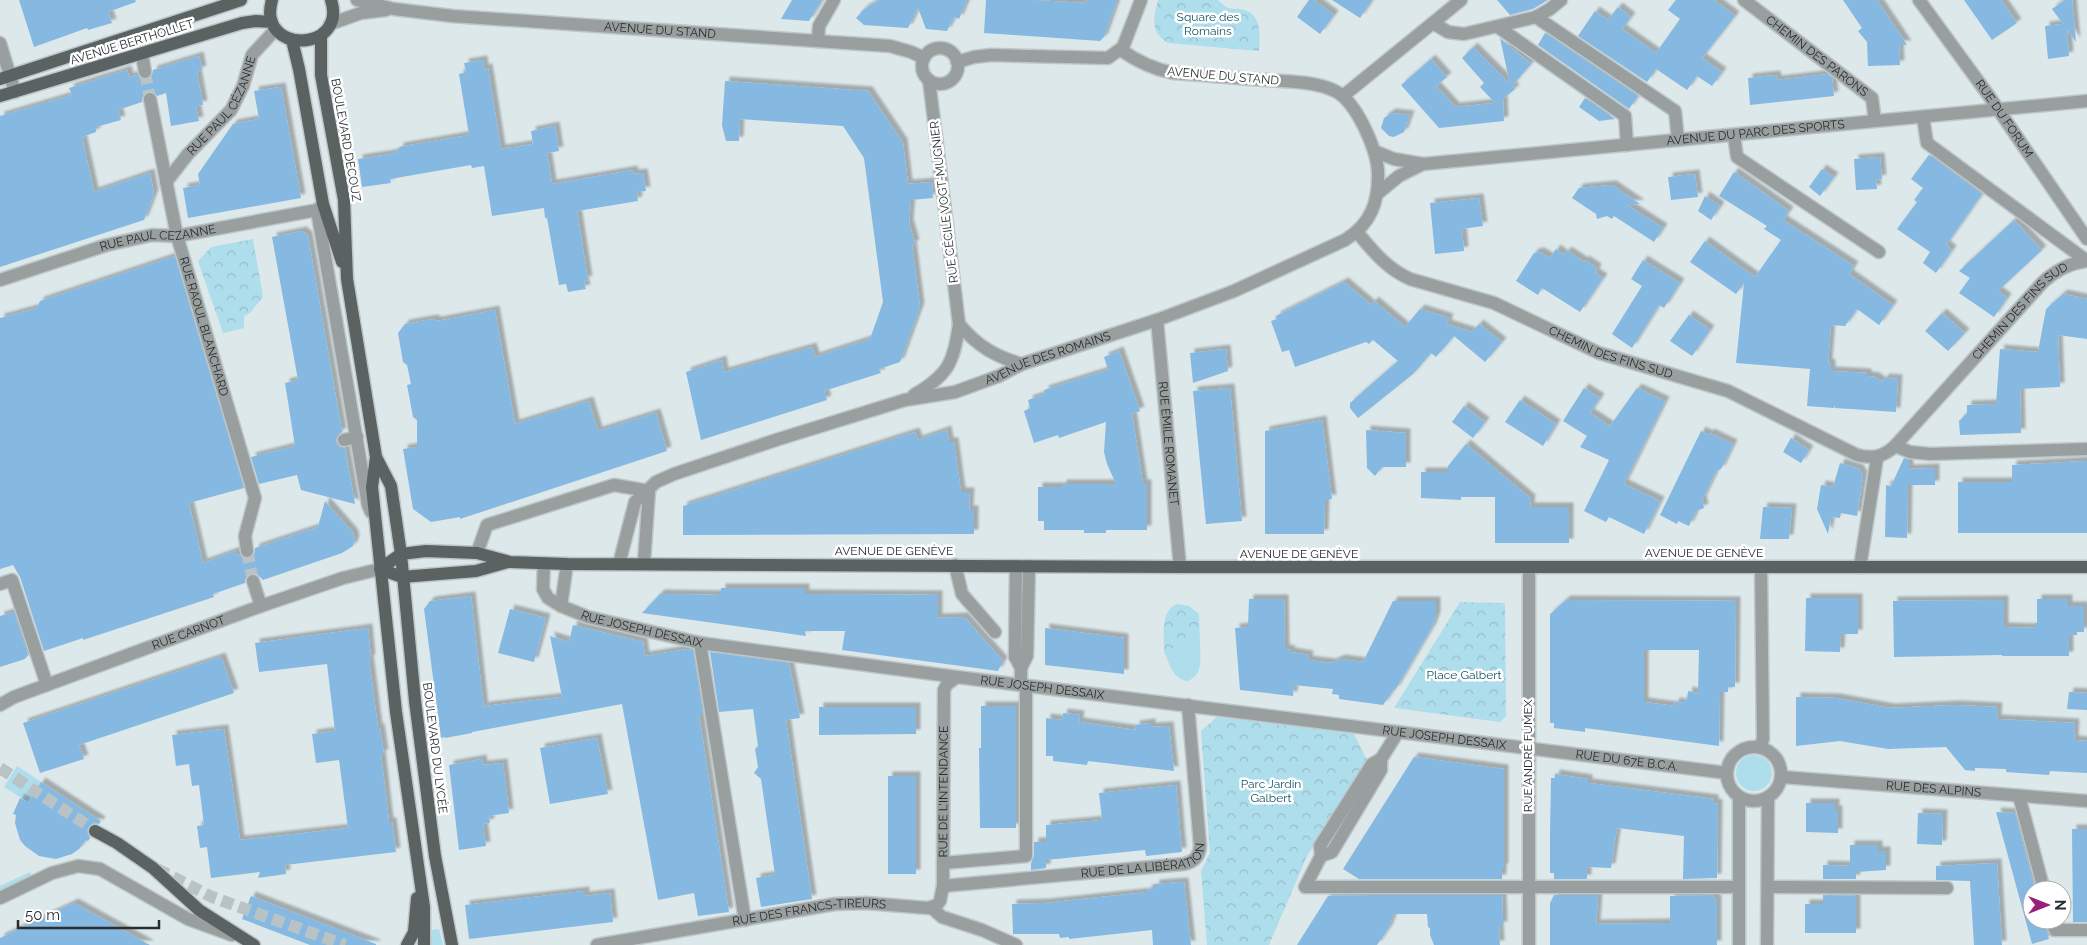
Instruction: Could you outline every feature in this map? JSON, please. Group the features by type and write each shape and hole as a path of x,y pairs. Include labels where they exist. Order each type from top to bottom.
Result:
{"main road":[{"name":"AVENUE BERTHOLLET","path":"5,77 241,0"},
{"path":"272,0 270,10 274,25 285,37 307,42 321,36 330,24 333,10 331,0"},
{"name":"AVENUE BERTHOLLET","path":"0,96 242,23 256,21 274,25"},
{"name":"BOULEVARD DECOUZ","path":"321,36 321,75 344,200 347,279 376,457 372,488 380,569"},
{"name":"BOULEVARD DECOUZ","path":"292,40 299,69 320,207 347,279"},
{"name":"BOULEVARD DECOUZ","path":"376,457 391,486 401,554"},
{"name":"AVENUE DE GENÈVE","path":"380,569 401,554 426,550 477,553 510,562 567,564 955,565 1180,568 2087,567"},
{"name":"BOULEVARD DU LYCÉE","path":"401,554 415,702 434,846 452,945"},
{"name":"AVENUE DE GENÈVE","path":"380,569 402,577 476,570 510,562"},
{"path":"380,569 396,712 426,922 424,945"},
{"path":"95,831 117,842 153,868 199,910 249,942"},
{"path":"407,945 414,932 419,873"}],"street":[{"name":"AVENUE DU STAND","path":"357,0 394,9 499,20 890,46 924,58"},
{"path":"818,41 819,26 834,0"},
{"path":"957,62 991,55 1100,59 1113,56 1121,50 1128,37 1141,0"},
{"path":"1374,151 1353,109 1343,96 1461,0"},
{"path":"1433,23 1443,30 1456,34 1498,27 1536,17 1561,0"},
{"name":"CHEMIN DES PARONS","path":"1744,0 1872,98 1875,121"},
{"name":"RUE DU FORUM","path":"1920,0 1998,109 2087,239"},
{"name":"AVENUE DU STAND","path":"330,24 361,13 394,9"},
{"path":"1536,17 1675,111 1678,140"},
{"name":"RUE PAUL CÉZANNE","path":"166,182 188,154 231,110 244,86 252,55 274,25"},
{"path":"1498,27 1625,116 1627,145"},
{"path":"0,43 5,77 15,92"},
{"path":"943,48 953,54 957,62 955,74 948,82 938,84 929,80 922,70 924,58 932,50 943,48"},
{"name":"AVENUE DU STAND","path":"1121,50 1156,70 1299,83 1326,88 1343,96"},
{"path":"142,54 145,72"},
{"name":"RUE CÉCILE VOGT-MUGNIER","path":"905,400 933,384 944,372 956,349 959,324 929,80"},
{"name":"RUE RAOUL BLANCHARD","path":"150,99 177,236 255,498 245,536 247,551"},
{"name":"AVENUE DU PARC DES SPORTS","path":"1374,151 1394,159 1423,164 2087,101"},
{"path":"1923,117 1927,143 2087,261"},
{"path":"1734,135 1737,157 1880,252"},
{"name":"AVENUE DES ROMAINS","path":"619,564 635,502 656,482 674,474 905,400 955,392 998,376 1022,364 1157,320 1234,292 1345,240 1357,232 1370,218 1378,194 1378,170 1374,151"},
{"name":"AVENUE DU PARC DES SPORTS","path":"1378,194 1399,176 1423,164"},
{"path":"320,207 368,505 375,522"},
{"name":"RUE PAUL CEZANNE","path":"0,280 107,245 152,235 177,236 320,207"},
{"name":"CHEMIN DES FINS SUD","path":"1357,232 1380,259 1398,273 1410,279 1494,303 1599,353 1728,391 1857,454 1877,458 1895,446 2042,282 2070,265 2087,261"},
{"name":"RUE ÉMILE ROMANET","path":"1157,320 1180,568"},
{"path":"959,324 985,350 1022,364"},
{"path":"344,440 357,437"},
{"path":"1895,446 1910,452 1930,454 2087,449"},
{"path":"1860,567 1877,458"},
{"path":"477,553 487,525 614,485 648,491 644,564"},
{"name":"RUE JOSEPH DESSAIX","path":"544,563 543,589 548,598 561,606 588,617 700,643 1023,686 1188,705 1527,749"},
{"path":"561,606 567,564"},
{"path":"955,565 962,594 995,632"},
{"path":"944,863 1026,856 1023,686 1021,668 1027,656 1023,566"},
{"path":"1760,747 1763,739 1762,567"},
{"name":"RUE ANDRÉ FUMEX","path":"1529,568 1527,749 1529,945"},
{"name":"RUE CARNOT","path":"0,705 14,697 261,606 343,578 380,569"},
{"path":"0,584 12,580 47,685"},
{"path":"253,581 261,606"},
{"path":"700,643 745,920"},
{"name":"RUE DE L'INTENDANCE","path":"932,908 940,900 944,886 944,690 947,684 957,677"},
{"name":"RUE DE LA LIBÉRATION","path":"944,886 1174,865 1193,861 1199,854 1200,844 1188,705"},
{"path":"1398,732 1381,759 1372,764 1320,846 1322,856 1305,887 1528,885 1739,887"},
{"path":"1748,747 1760,747 1777,758 1782,770 1782,777 1777,789 1768,798 1756,801 1739,797 1731,789 1727,773 1730,761 1738,752 1748,747"},
{"name":"RUE DU 67E B.C.A.","path":"1527,749 1727,773"},
{"name":"RUE DES ALPINS","path":"1782,777 2087,801"},
{"path":"2019,796 2041,880"},
{"path":"1739,797 1739,945"},
{"path":"1767,945 1768,798"},
{"path":"0,898 52,873 78,866 100,869 188,918 249,942"},
{"path":"1768,887 1947,888"},
{"name":"RUE DES FRANCS-TIREURS","path":"597,945 846,903 866,903 922,909 932,908 942,917 982,930 1016,945"},
{"path":"2072,930 2087,930"}],"green space":[{"name":"Square des Romains","path":"1158,0 1218,0 1227,7 1247,11 1252,14 1258,23 1260,34 1259,51 1168,43 1158,35 1154,24"},
{"path":"253,239 263,297 250,313 244,316 244,328 223,333 198,261 211,247"},
{"name":"Place Galbert","path":"1460,602 1505,603 1506,716 1500,722 1394,708"},
{"path":"1177,604 1189,606 1199,614 1200,643 1182,645 1164,651 1165,618 1172,607"},
{"path":"1200,643 1200,665 1197,674 1188,681 1179,678 1172,670 1164,651 1182,645"},
{"name":"Parc Jardin Galbert","path":"1217,717 1354,734 1367,760 1307,856 1269,945 1207,945 1201,871 1210,853 1201,731"},
{"path":"1754,755 1766,761 1772,773 1766,785 1754,791 1742,785 1736,773 1742,761"},
{"path":"17,766 41,782 28,802 4,787"},
{"path":"30,872 32,876 0,891 0,886"},
{"path":"439,929 443,945 430,945 432,930"}],"building":[{"path":"19,0 135,0 136,2 108,12 112,23 88,30 87,28 34,47"},
{"path":"792,0 822,0 809,21 781,19"},
{"path":"880,0 967,0 959,19 954,17 947,31 926,29 918,8 908,28 864,25 856,18 864,9"},
{"path":"986,0 1085,3 1087,0 1117,0 1104,37 1100,41 984,33"},
{"path":"1309,0 1314,0 1334,15 1320,34 1297,17"},
{"path":"1332,0 1372,0 1360,18"},
{"path":"1497,0 1548,0 1533,9 1510,15"},
{"path":"1676,0 1714,0 1735,16 1702,58 1722,72 1712,86 1697,76 1687,90 1656,69 1647,82 1578,36 1595,11 1608,20 1618,7 1631,17 1622,29 1656,53 1680,19 1668,10"},
{"path":"1843,0 1877,0 1907,45 1899,45 1900,65 1868,66 1867,42 1858,31 1862,28"},
{"path":"1964,0 2001,0 2017,23 1992,40"},
{"path":"2065,0 2072,0 2076,42 2067,29 2069,56 2048,59 2045,26 2063,24 2052,9"},
{"path":"1545,33 1638,96 1629,109 1538,45"},
{"path":"1500,38 1531,64 1512,86 1515,89 1503,99 1504,121 1439,128 1401,85 1431,59 1447,77 1436,86 1455,107 1495,103 1480,87 1484,83 1462,58 1473,47 1510,84"},
{"path":"199,56 202,70 197,72 203,105 196,106 199,121 171,126 166,93 157,96 149,91 143,96 142,102 118,110 121,120 96,127 96,132 82,137 94,192 150,173 154,194 144,220 0,267 0,116 72,95 69,88 127,70 129,77 138,75 142,79 147,80 152,75 153,70"},
{"path":"483,60 484,69 488,68 501,149 533,144 531,131 555,126 559,151 547,153 552,184 633,170 634,174 643,173 646,191 637,192 638,201 577,211 588,280 584,281 586,289 568,292 566,284 559,285 544,208 492,216 484,166 472,168 471,165 390,179 391,183 362,187 358,159 391,154 399,151 399,147 469,135 459,74 466,72 464,63"},
{"path":"1828,74 1832,78 1834,96 1750,105 1748,78 1776,75 1777,80"},
{"path":"725,81 868,91 903,143 908,184 932,182 933,198 911,200 909,223 915,244 912,245 920,307 900,362 879,369 881,373 824,391 827,400 701,440 686,372 722,360 724,372 812,347 815,357 870,339 883,302 864,158 843,126 740,119 739,141 726,141 722,125"},
{"path":"281,87 301,198 188,218 183,188 200,185 198,174 233,124 259,119 254,91"},
{"path":"1585,98 1615,119 1599,121 1579,107"},
{"path":"1391,113 1410,115 1404,132 1394,137 1389,136 1381,128 1384,118"},
{"path":"1929,155 1982,194 1946,245 1952,250 1936,273 1923,263 1930,252 1897,229 1917,202 1914,200 1923,188 1911,179"},
{"path":"1880,157 1882,179 1876,180 1877,189 1856,190 1854,159"},
{"path":"1822,169 1834,177 1820,196 1809,187"},
{"path":"1734,172 1789,211 1783,220 1854,266 1849,274 1893,305 1879,325 1857,309 1845,326 1831,325 1828,363 1831,364 1831,371 1867,373 1867,376 1875,377 1882,382 1885,378 1898,379 1896,412 1835,408 1835,405 1834,408 1807,406 1810,369 1736,363 1744,283 1736,294 1690,262 1705,241 1755,277 1781,240 1764,229 1767,226 1719,196"},
{"path":"1695,174 1698,197 1671,200 1668,177"},
{"path":"1612,185 1640,204 1627,205 1663,228 1654,242 1614,216 1612,219 1607,216 1597,219 1596,214 1572,198 1579,188"},
{"path":"1705,196 1720,206 1711,220 1698,211"},
{"path":"1479,198 1483,226 1462,229 1464,251 1435,254 1430,203"},
{"path":"2014,220 2042,250 1998,291 2007,298 1994,317 1959,293 1970,278 1959,271"},
{"path":"302,231 308,236 342,432 338,434 336,441 338,446 345,448 355,504 301,490 297,475 259,484 251,457 295,446 285,383 298,380 272,237"},
{"path":"1556,249 1564,255 1567,251 1584,262 1585,260 1597,268 1595,273 1603,278 1580,312 1542,288 1538,295 1516,281 1534,253 1540,252 1550,258"},
{"path":"175,256 244,488 189,503 203,563 236,551 236,555 240,554 243,558 249,559 254,555 255,548 318,527 325,501 353,533 355,539 353,546 342,553 263,580 258,575 250,573 245,579 245,583 213,594 214,597 44,651 20,577 13,565 0,569 0,318 37,308 40,301"},
{"path":"1643,260 1680,283 1664,308 1659,305 1632,348 1612,334 1642,286 1631,279"},
{"path":"1344,282 1371,305 1374,301 1405,327 1420,309 1449,318 1447,324 1472,332 1479,324 1502,342 1485,362 1454,336 1436,357 1431,353 1413,374 1358,418 1350,408 1350,403 1398,361 1373,340 1369,344 1366,342 1295,367 1289,350 1282,352 1271,321 1277,319 1276,316"},
{"path":"2063,294 2087,299 2087,339 2058,335 2060,387 2020,389 2021,433 1960,435 1959,421 1967,413 1967,405 1996,404 2000,349 2038,352 2046,309"},
{"path":"495,310 515,424 589,401 598,431 656,413 667,451 460,519 460,517 431,522 413,509 403,449 417,447 417,420 413,417 407,385 411,384 407,365 403,362 398,333 405,324 433,319 437,321"},
{"path":"1942,313 1965,333 1948,351 1925,331"},
{"path":"1689,315 1710,330 1692,356 1670,341"},
{"path":"1226,349 1228,371 1193,383 1190,353"},
{"path":"1119,351 1140,411 1132,414 1143,484 1147,484 1147,530 1106,530 1106,533 1084,533 1084,530 1044,530 1044,521 1038,521 1038,487 1062,487 1062,484 1116,484 1104,452 1106,422 1059,438 1058,435 1034,443 1024,411 1030,408 1028,400 1045,394 1044,390 1108,370 1104,357"},
{"path":"1230,388 1242,521 1206,524 1193,391"},
{"path":"1584,388 1600,398 1590,413 1610,426 1637,388 1665,401 1624,484 1660,501 1644,534 1609,517 1606,522 1584,511 1609,460 1580,447 1587,436 1563,421"},
{"path":"1520,400 1556,424 1543,446 1505,422"},
{"path":"1464,406 1485,422 1473,438 1452,422"},
{"path":"1322,420 1332,499 1325,499 1324,534 1265,534 1265,431"},
{"path":"947,430 949,442 954,442 961,492 970,492 969,510 974,510 974,534 683,535 683,506 915,432 918,440"},
{"path":"1366,430 1406,433 1406,467 1382,467 1375,476 1367,468"},
{"path":"1701,431 1709,435 1710,433 1733,444 1721,469 1716,471 1702,500 1704,508 1696,511 1689,526 1678,521 1677,524 1660,515"},
{"path":"1791,438 1809,450 1801,463 1783,452"},
{"path":"1466,444 1531,499 1530,507 1569,507 1569,543 1495,543 1495,497 1461,497 1461,500 1421,498 1421,472 1448,472 1448,466"},
{"path":"1904,458 1909,460 1909,469 1935,468 1935,485 1908,485 1907,538 1885,537 1886,485 1891,486"},
{"path":"2087,461 2087,533 1958,533 1958,482 2012,482 2012,465"},
{"path":"1840,463 1859,469 1863,476 1857,516 1841,513 1840,518 1831,517 1828,534 1817,509 1821,485 1833,487"},
{"path":"1763,507 1792,508 1789,539 1760,539"},
{"path":"721,588 805,588 805,594 938,595 938,618 964,617 1003,661 998,671 842,650 845,631 805,631 806,636 642,613 660,594 721,595"},
{"path":"471,596 484,709 485,706 562,697 550,636 569,642 573,625 643,642 645,656 687,649 693,650 703,714 699,714 729,912 698,916 694,893 658,900 622,704 441,738 424,609 430,601"},
{"path":"1806,598 1858,598 1858,634 1841,634 1840,652 1805,651"},
{"path":"1249,599 1284,599 1285,649 1291,650 1290,652 1309,655 1308,660 1331,663 1341,659 1363,662 1393,601 1436,601 1436,616 1432,627 1395,690 1383,705 1339,699 1339,695 1332,694 1333,689 1294,685 1293,696 1240,690 1235,628 1248,627"},
{"path":"2037,599 2068,599 2068,606 2084,606 2084,632 2077,632 2077,635 2069,635 2069,656 1894,657 1893,601 2004,600 2004,627 2035,628 2035,623 2037,623"},
{"path":"1566,600 1736,601 1735,687 1728,687 1728,692 1720,692 1719,746 1585,728 1585,732 1554,728 1554,723 1550,723 1550,614","holes":["1644,650 1699,650 1698,693 1688,691 1687,700 1683,699 1683,703 1675,702 1674,706 1644,702"]},
{"path":"510,609 546,618 534,662 498,653"},
{"path":"14,612 28,655 25,659 0,667 0,616"},
{"path":"368,628 371,659 369,659 378,728 380,728 384,754 381,754 389,822 392,822 396,852 285,865 286,874 258,878 260,872 211,878 207,847 200,848 197,826 204,825 199,785 192,786 189,764 176,766 172,735 224,729 240,840 348,828 339,760 316,763 312,734 335,731 327,664 259,672 255,643"},
{"path":"1045,628 1124,638 1124,674 1045,665"},
{"path":"710,652 789,663 800,718 786,720 812,899 761,907 756,878 775,875 761,779 754,773 758,767 755,749 758,746 753,709 719,712"},
{"path":"221,657 234,693 79,745 84,759 40,773 23,723"},
{"path":"2069,692 2087,693 2087,710 2067,709"},
{"path":"1796,697 1836,698 1890,708 1955,705 1998,707 1997,719 2075,723 2074,740 2087,741 2087,773 2050,771 2049,775 2006,772 2006,769 1975,768 1975,771 1965,770 1946,747 1888,749 1840,741 1796,746"},
{"path":"981,706 1016,706 1016,828 980,828 979,748 981,748"},
{"path":"819,707 916,707 916,734 819,735"},
{"path":"1063,713 1080,715 1079,722 1136,730 1135,725 1151,723 1151,727 1169,726 1174,771 1088,761 1087,765 1053,761 1053,756 1046,756 1046,718 1062,720"},
{"path":"597,738 608,794 550,804 540,748"},
{"path":"1414,757 1504,769 1504,868 1502,868 1502,879 1359,879 1343,869"},
{"path":"482,759 483,765 503,763 509,813 489,816 490,823 483,824 486,846 459,850 449,765"},
{"path":"1555,774 1588,779 1588,783 1714,799 1714,803 1718,804 1717,878 1683,879 1684,836 1617,828 1611,868 1587,867 1587,879 1554,879 1554,873 1550,873 1550,832 1551,778 1555,778"},
{"path":"888,776 916,776 916,874 888,874"},
{"path":"41,782 101,821 99,824 94,823 88,827 87,832 90,838 79,849 72,854 56,859 39,856 25,846 20,840 15,823 16,815 13,814 20,798 28,802"},
{"path":"1176,785 1182,852 1146,856 1145,850 1046,860 1046,868 1031,870 1034,842 1046,842 1046,825 1102,820 1099,793"},
{"path":"1806,803 1835,803 1835,810 1838,810 1838,833 1806,832"},
{"path":"1996,812 2015,813 2032,880 2022,880 2022,907"},
{"path":"1918,813 1943,814 1942,845 1917,844"},
{"path":"2072,829 2087,829 2087,922 2073,922"},
{"path":"1850,845 1878,845 1878,851 1886,851 1886,870 1856,872 1856,879 1823,879 1823,865 1850,866"},
{"path":"1997,863 2002,945 1974,945 1970,881 1936,880 1936,866"},
{"path":"1184,882 1191,945 1153,945 1152,930 1069,939 1069,937 1060,938 1059,934 1013,934 1012,904 1045,903 1148,892 1147,889 1155,888 1155,884"},
{"path":"585,891 585,896 610,893 613,922 469,939 465,905"},
{"path":"1502,895 1503,926 1499,926 1500,945 1434,945 1430,935 1430,928 1428,927 1427,914 1394,914 1388,929 1377,945 1297,945 1328,896"},
{"path":"1554,895 1595,895 1598,897 1596,924 1670,923 1670,896 1712,895 1717,900 1717,945 1550,945 1550,903"},
{"path":"1823,895 1856,896 1856,933 1805,933 1805,904 1823,904"},
{"path":"251,896 376,945 310,945 242,919"},
{"path":"74,903 150,945 0,945 0,938"},
{"path":"2028,930 2046,930 2049,939 2032,944"}],"tunnel":[{"path":"145,72 150,99"},
{"path":"247,551 253,581"},
{"path":"0,768 104,836"},
{"path":"157,869 212,897 345,945"}]}
